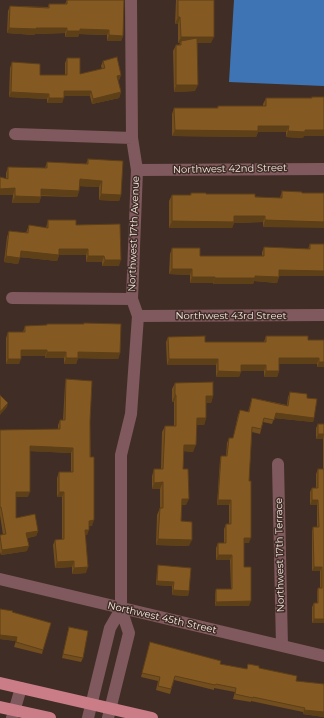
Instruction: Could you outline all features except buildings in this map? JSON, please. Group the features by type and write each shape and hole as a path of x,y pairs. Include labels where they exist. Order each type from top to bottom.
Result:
{"main road":[{"path":"0,683 92,704 109,713 152,718"},
{"path":"0,706 14,714 50,718"}],"street":[{"name":"Northwest 17th Avenue","path":"109,713 129,633 121,609 121,455 131,414 138,316 132,299 136,170 132,138 131,0"},
{"path":"15,134 132,138"},
{"name":"Northwest 42nd Street","path":"136,170 324,168"},
{"path":"12,298 132,299"},
{"name":"Northwest 43rd Street","path":"138,316 324,316"},
{"name":"Northwest 17th Terrace","path":"278,464 282,646"},
{"name":"Northwest 45th Street","path":"0,579 121,609 324,656"},
{"path":"88,718 110,628 121,609"},
{"path":"14,714 21,688"}],"water":[{"path":"234,0 324,0 324,86 229,82"}]}
